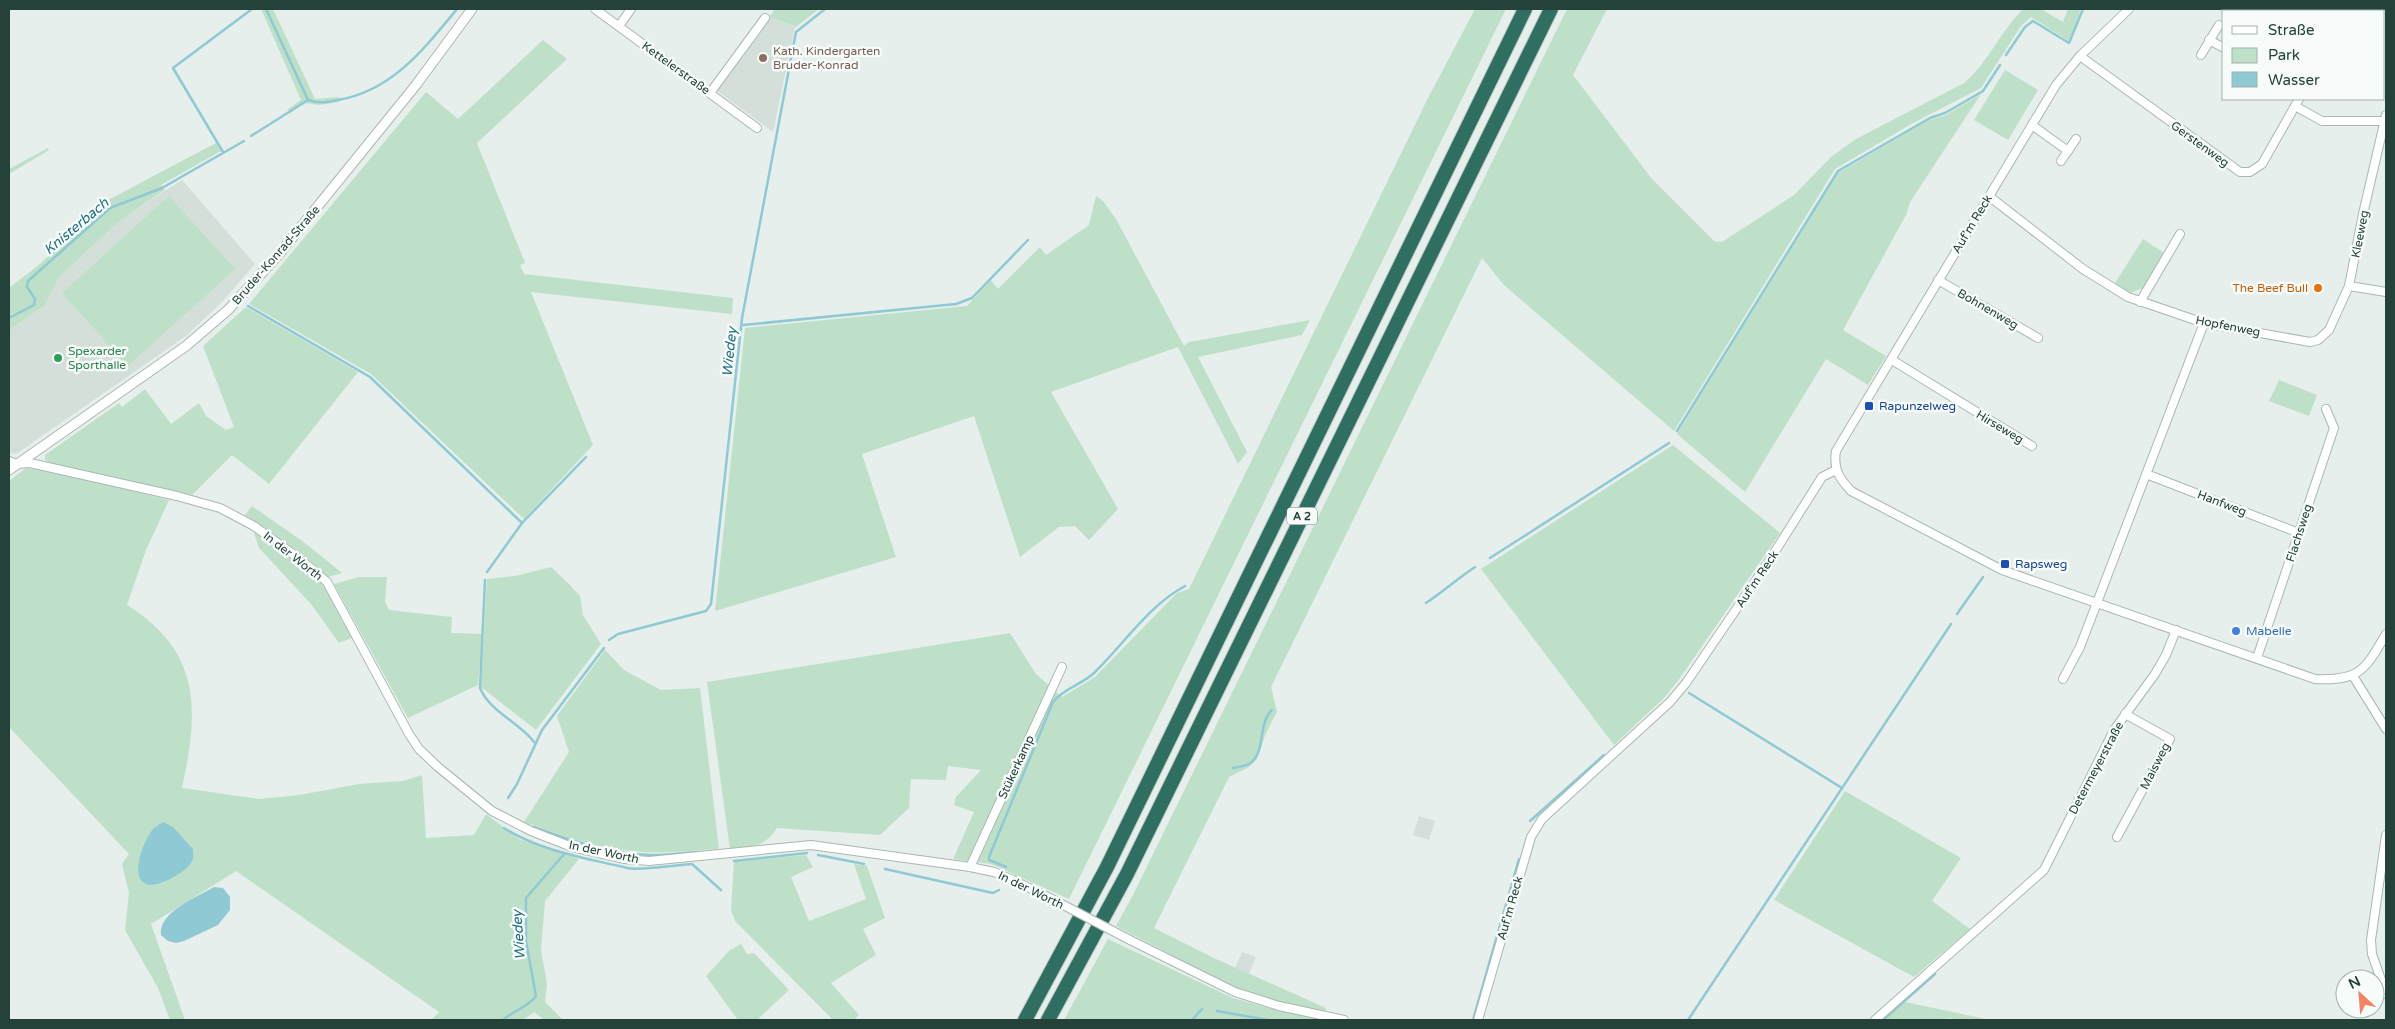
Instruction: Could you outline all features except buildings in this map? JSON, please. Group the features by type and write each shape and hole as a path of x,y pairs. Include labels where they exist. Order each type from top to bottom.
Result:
{"highway":[{"name":"A 2","path":"1025,1020 1107,867 1525,9"},
{"name":"A 2","path":"1048,1020 1127,874 1551,9"}],"street":[{"name":"Bruder-Konrad-Straße","path":"9,470 13,463 186,346 229,310 279,254 410,92 472,9"},
{"name":"Kettelerstraße","path":"595,9 757,128"},
{"path":"619,26 631,9"},
{"name":"Auf'm Reck","path":"1478,1020 1531,837 1542,819 1670,702 1686,683 1769,561 1822,477 1836,470 1836,451 2056,86 2080,56 2128,9"},
{"path":"710,93 765,18"},
{"path":"2200,55 2219,25"},
{"path":"2209,40 2222,47"},
{"name":"Gerstenweg","path":"2080,56 2240,172 2250,172 2262,164 2297,102"},
{"name":"Kleeweg","path":"2297,102 2322,121 2386,118 2363,214 2349,286 2329,330 2318,340"},
{"path":"2032,125 2068,151"},
{"path":"2061,161 2076,138"},
{"name":"Hopfenweg","path":"1990,197 2083,269 2111,288 2140,302 2204,323 2310,342 2318,340"},
{"path":"2140,302 2180,234"},
{"name":"Bohnenweg","path":"1938,280 2038,338"},
{"path":"2349,286 2386,292"},
{"path":"2064,679 2080,647 2204,323"},
{"name":"Hirseweg","path":"1892,360 2032,446"},
{"name":"Flachsweg","path":"2257,658 2334,428 2326,409"},
{"name":"In der Worth","path":"13,463 30,463 72,472 220,508 254,526 300,559 327,582 419,748 492,811 531,831 572,847 625,859 649,861 811,845 970,866 994,872 1014,880 1235,992 1279,1006 1344,1020"},
{"path":"1836,470 1840,479 1851,491 2002,570 2315,679 2338,680 2353,676 2368,664 2386,634"},
{"name":"Hanfweg","path":"2146,474 2299,533"},
{"name":"Determeyerstraße","path":"1875,1020 2044,870 2114,730 2155,674 2166,656 2176,630"},
{"name":"Stükerkamp","path":"970,866 1062,667"},
{"path":"2353,676 2386,729"},
{"name":"Maisweg","path":"2117,837 2170,739 2125,714"},
{"path":"2386,835 2371,940 2372,954 2386,994"}],"shaded area":[{"name":"Kath. Kindergarten Bruder-Konrad","path":"769,17 795,27 773,132 716,90"},
{"path":"182,180 255,264 222,302 186,336 16,454 9,453 9,330 44,306 60,276 123,218"},
{"path":"1419,816 1435,821 1429,840 1413,835"},
{"path":"1242,952 1256,957 1249,974 1235,968"}],"green space":[{"path":"261,9 273,9 315,99 339,97 339,102 320,105 305,103 290,113 288,109 301,100"},
{"path":"775,9 819,9 796,27 769,17"},
{"path":"1475,9 1506,9 1069,899 991,864 953,859 974,812 954,805 956,797 981,770 948,766 946,780 911,779 909,808 880,835 777,828 762,843 751,847 730,849 707,682 1010,633 1036,674 1062,697 1095,677 1177,593 1189,589 1428,98"},
{"path":"1567,9 1607,9 1573,75 1652,179 1714,241 1722,242 1794,195 1832,156 1856,139 1964,83 1980,66 2007,27 2023,9 2041,9 2063,22 2068,9 2081,9 2069,41 2031,17 2021,26 1981,88 1913,123 1835,169 1674,431 1504,285 1482,258 1271,687 1277,712 1266,733 1257,759 1249,767 1229,777 1154,928 1216,959 1326,1008 1325,1013 1281,1003 1237,989 1116,926 1134,893"},
{"path":"543,40 567,59 477,143 525,263 520,265 524,274 733,298 732,314 531,292 593,445 524,519 371,374 249,304 426,92 458,119"},
{"path":"2005,70 2038,90 2008,140 1974,120"},
{"path":"1981,94 1910,202 1906,215 1843,330 1886,356 1868,385 1826,359 1745,492 1677,434 1838,173 1929,120 1944,116"},
{"path":"216,143 221,151 161,185 165,190 123,218 60,276 44,306 9,330 9,288 40,264 110,199"},
{"path":"48,148 49,150 9,174 9,169"},
{"path":"169,196 235,269 128,366 62,293"},
{"path":"1096,196 1103,201 1116,219 1184,346 1189,342 1310,320 1302,335 1198,357 1247,452 1238,464 1178,347 1051,392 1118,509 1089,540 1075,526 1059,527 1020,557 974,416 862,454 896,557 715,611 745,328 967,306 991,280 998,289 1040,247 1046,255 1089,225"},
{"path":"2143,239 2164,253 2143,288 2130,293 2115,283"},
{"path":"246,307 358,372 269,484 232,455 192,495 48,462 45,459 45,455 119,403 122,407 145,389 171,424 199,403 206,416 226,430 234,427 203,346"},
{"path":"2279,380 2317,395 2309,416 2269,401"},
{"path":"1673,445 1780,533 1680,678 1665,697 1614,745 1481,569"},
{"path":"26,468 49,471 169,500 146,550 127,605 152,623 170,642 182,663 189,685 192,708 191,733 182,788 259,799 299,795 359,784 403,781 422,775 426,838 474,835 486,814 519,839 579,859 545,901 541,950 547,984 545,1002 563,1020 544,1020 534,1012 523,1020 431,1020 439,1012 236,871 151,924 185,1020 170,1020 158,988 125,930 129,893 122,864 129,854 9,729 9,481"},
{"path":"252,506 305,543 342,573 328,577 305,556 245,515"},
{"path":"253,530 299,562 324,585 352,638 339,643 311,604 259,548"},
{"path":"551,567 580,596 583,615 601,644 536,730 481,687 487,579 515,576"},
{"path":"359,577 387,577 385,602 389,610 452,617 451,633 482,634 478,685 408,718 334,584"},
{"path":"605,650 624,670 661,690 700,688 719,849 683,852 623,850 585,842 524,822 569,752 557,716"},
{"path":"1845,791 1961,858 1932,901 1970,929 1914,977 1774,900"},
{"path":"806,855 813,867 791,877 809,921 866,899 854,864 867,866 885,918 863,929 876,955 831,983 859,1015 854,1020 833,1020 735,921 731,910 734,862"},
{"path":"1108,939 1233,998 1279,1011 1326,1020 1064,1020"},
{"path":"741,944 747,954 754,953 789,990 757,1020 738,1020 706,976 730,950"},
{"path":"1905,1002 1989,1020 1957,1020 1949,1018 1947,1020 1884,1020"}],"water":[{"path":"163,822 173,827 193,849 193,858 185,870 172,878 157,884 146,884 141,880 138,866 142,849 149,834"},
{"path":"214,887 223,888 230,897 230,910 218,925 176,943 168,941 161,935 162,927 172,912"}],"waterway":[{"path":"223,152 173,68 252,9"},
{"path":"266,9 308,100"},
{"name":"Knisterbach","path":"251,136 308,100 327,102 357,95 375,88 391,78 419,53 457,9"},
{"name":"Wiedey","path":"609,640 618,634 706,611 711,604 742,318 796,32 825,9"},
{"path":"2006,55 2025,27 2033,21 2069,43 2083,9"},
{"path":"1677,431 1838,171 1930,118 1945,113 1983,91 2000,65"},
{"name":"Knisterbach","path":"9,318 34,305 35,299 27,287 28,281 110,208 162,188 244,141"},
{"path":"743,325 956,304 972,298 1028,240"},
{"path":"248,306 370,377 522,523 487,572"},
{"path":"1490,558 1669,443"},
{"path":"522,523 586,457"},
{"path":"1426,603 1475,567"},
{"path":"1957,614 1983,577"},
{"path":"485,580 480,688 491,704 535,743"},
{"path":"1006,867 989,860 989,857 1053,702 1062,693 1094,673 1159,604 1185,586"},
{"path":"1688,1020 1951,624"},
{"name":"Wiedey","path":"508,798 517,784 542,730 604,648"},
{"path":"1689,693 1842,788"},
{"path":"1233,768 1247,765 1255,759 1267,716 1272,710"},
{"path":"1530,821 1604,755"},
{"path":"534,827 577,842 621,852 651,855 698,852"},
{"path":"504,828 533,843 548,848 632,869 692,864 721,890"},
{"name":"Wiedey","path":"503,1020 529,1003 536,996 526,941 526,898 565,853"},
{"path":"734,861 807,853"},
{"path":"818,855 864,864"},
{"path":"1473,1020 1519,859"},
{"path":"885,869 993,893 999,890"},
{"path":"1883,1020 1935,974"},
{"path":"1192,1020 1202,1009"},
{"path":"1217,1011 1268,1020"}],"place":[{"name":"Kath. Kindergarten Bruder-Konrad","path":"763,58"},
{"name":"The Beef Bull","path":"2318,288"},
{"name":"Spexarder Sporthalle","path":"58,358"},
{"name":"Rapunzelweg","path":"1869,406"},
{"name":"Rapsweg","path":"2005,564"},
{"name":"Mabelle","path":"2236,631"}]}
